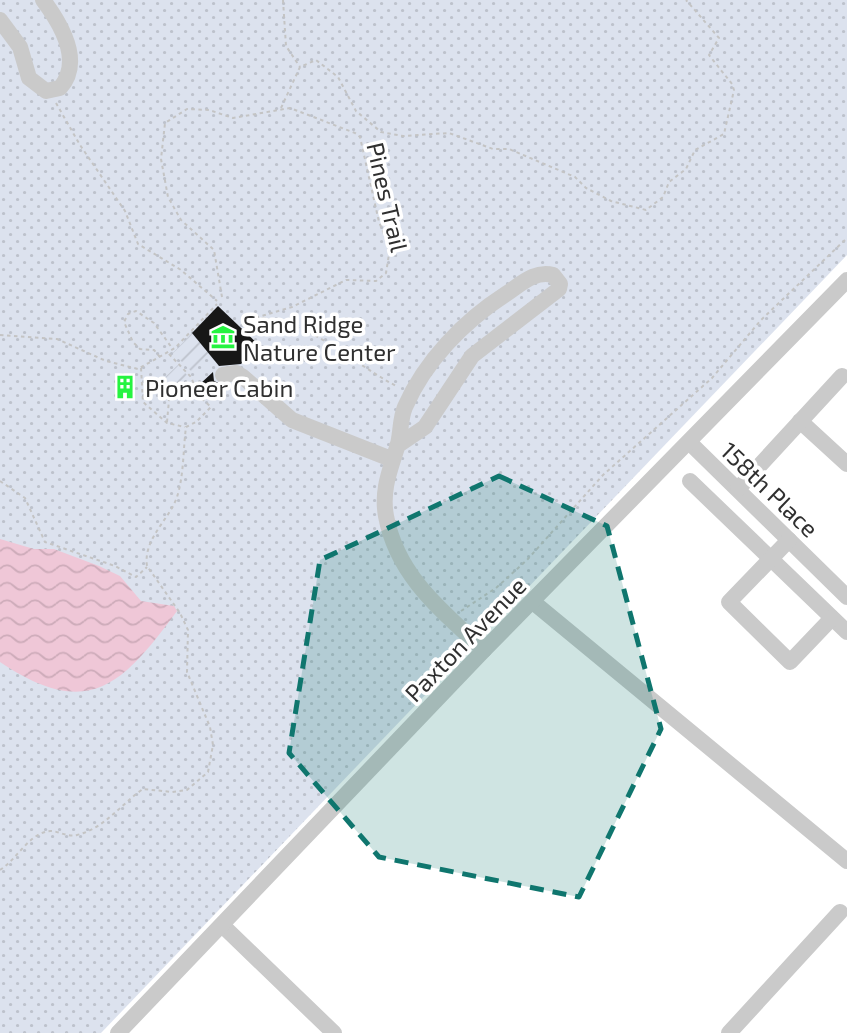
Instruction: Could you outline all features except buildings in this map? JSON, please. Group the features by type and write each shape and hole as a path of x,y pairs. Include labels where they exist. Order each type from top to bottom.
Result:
{"street":[{"path":"0,20 20,47 29,78 39,89 60,88 65,82 71,61 59,26 43,0"},
{"path":"394,452 425,427 472,356 553,295 559,289 559,280 548,274 535,275 474,316 444,346 404,409 394,452 385,491 385,513 397,553 416,584 484,650"},
{"name":"Paxton Avenue","path":"118,1033 484,650 847,280"},
{"path":"223,375 236,373 243,377 278,409 305,427 394,452"},
{"path":"738,489 842,376"},
{"path":"800,421 847,464"},
{"name":"158th Place","path":"690,443 847,597"},
{"path":"691,481 847,632"},
{"path":"789,540 729,602 790,662 832,618"},
{"path":"534,602 847,861"},
{"path":"729,1033 840,912"},
{"path":"222,925 334,1033"}],"path":[{"path":"283,0 286,46 300,67"},
{"path":"281,108 300,67 316,61 330,70 343,87 350,105 381,132 403,136 449,133 493,149 509,149 575,177 586,188 632,209 646,209 663,197 669,182 686,169 695,150 724,134 734,90 727,75 709,55 718,43 718,33 687,0"},
{"path":"0,335 57,339 106,361 141,368 173,349 217,303 181,270 138,244 125,211 80,145 51,90"},
{"name":"Pines Trail","path":"222,297 214,250 181,220 168,197 161,159 165,123 187,109 209,110 233,118 281,108 304,113 360,137 379,222 390,248 390,262 386,273 376,281 346,280 292,307 258,317"},
{"path":"452,620 527,560 603,475 712,378 761,320 847,238"},
{"path":"160,358 154,350 140,349 133,342 124,322 128,314 136,311 144,314 173,349"},
{"path":"246,317 282,320 315,333 373,374 412,394"},
{"path":"141,368 143,402 167,423 186,427 196,422 211,407 199,396 191,377 168,353"},
{"path":"167,423 169,400"},
{"path":"0,870 45,832 68,836 97,827 143,789 172,792 187,790 208,772 212,760 209,727 187,672 188,630 180,613 147,566 146,558 160,521 176,500 186,427"},
{"path":"0,481 25,498 41,536 51,545 115,566 136,577 147,566"}],"highlighted area":[{"path":"499,476 607,526 661,729 579,897 379,857 289,753 320,560"}],"shaded area":[{"path":"0,0 847,0 847,255 101,1033 0,1033"},
{"path":"192,333 209,353 192,372 173,353"},
{"path":"178,365 187,375 167,397 157,385"}],"water":[{"path":"0,539 34,549 54,549 99,566 120,576 141,601 174,606 177,611 139,659 120,676 101,687 80,692 57,689 31,680 0,662"}],"place":[{"name":"Sand Ridge Nature Center","path":"223,337"},
{"name":"Pioneer Cabin","path":"125,387"}]}
